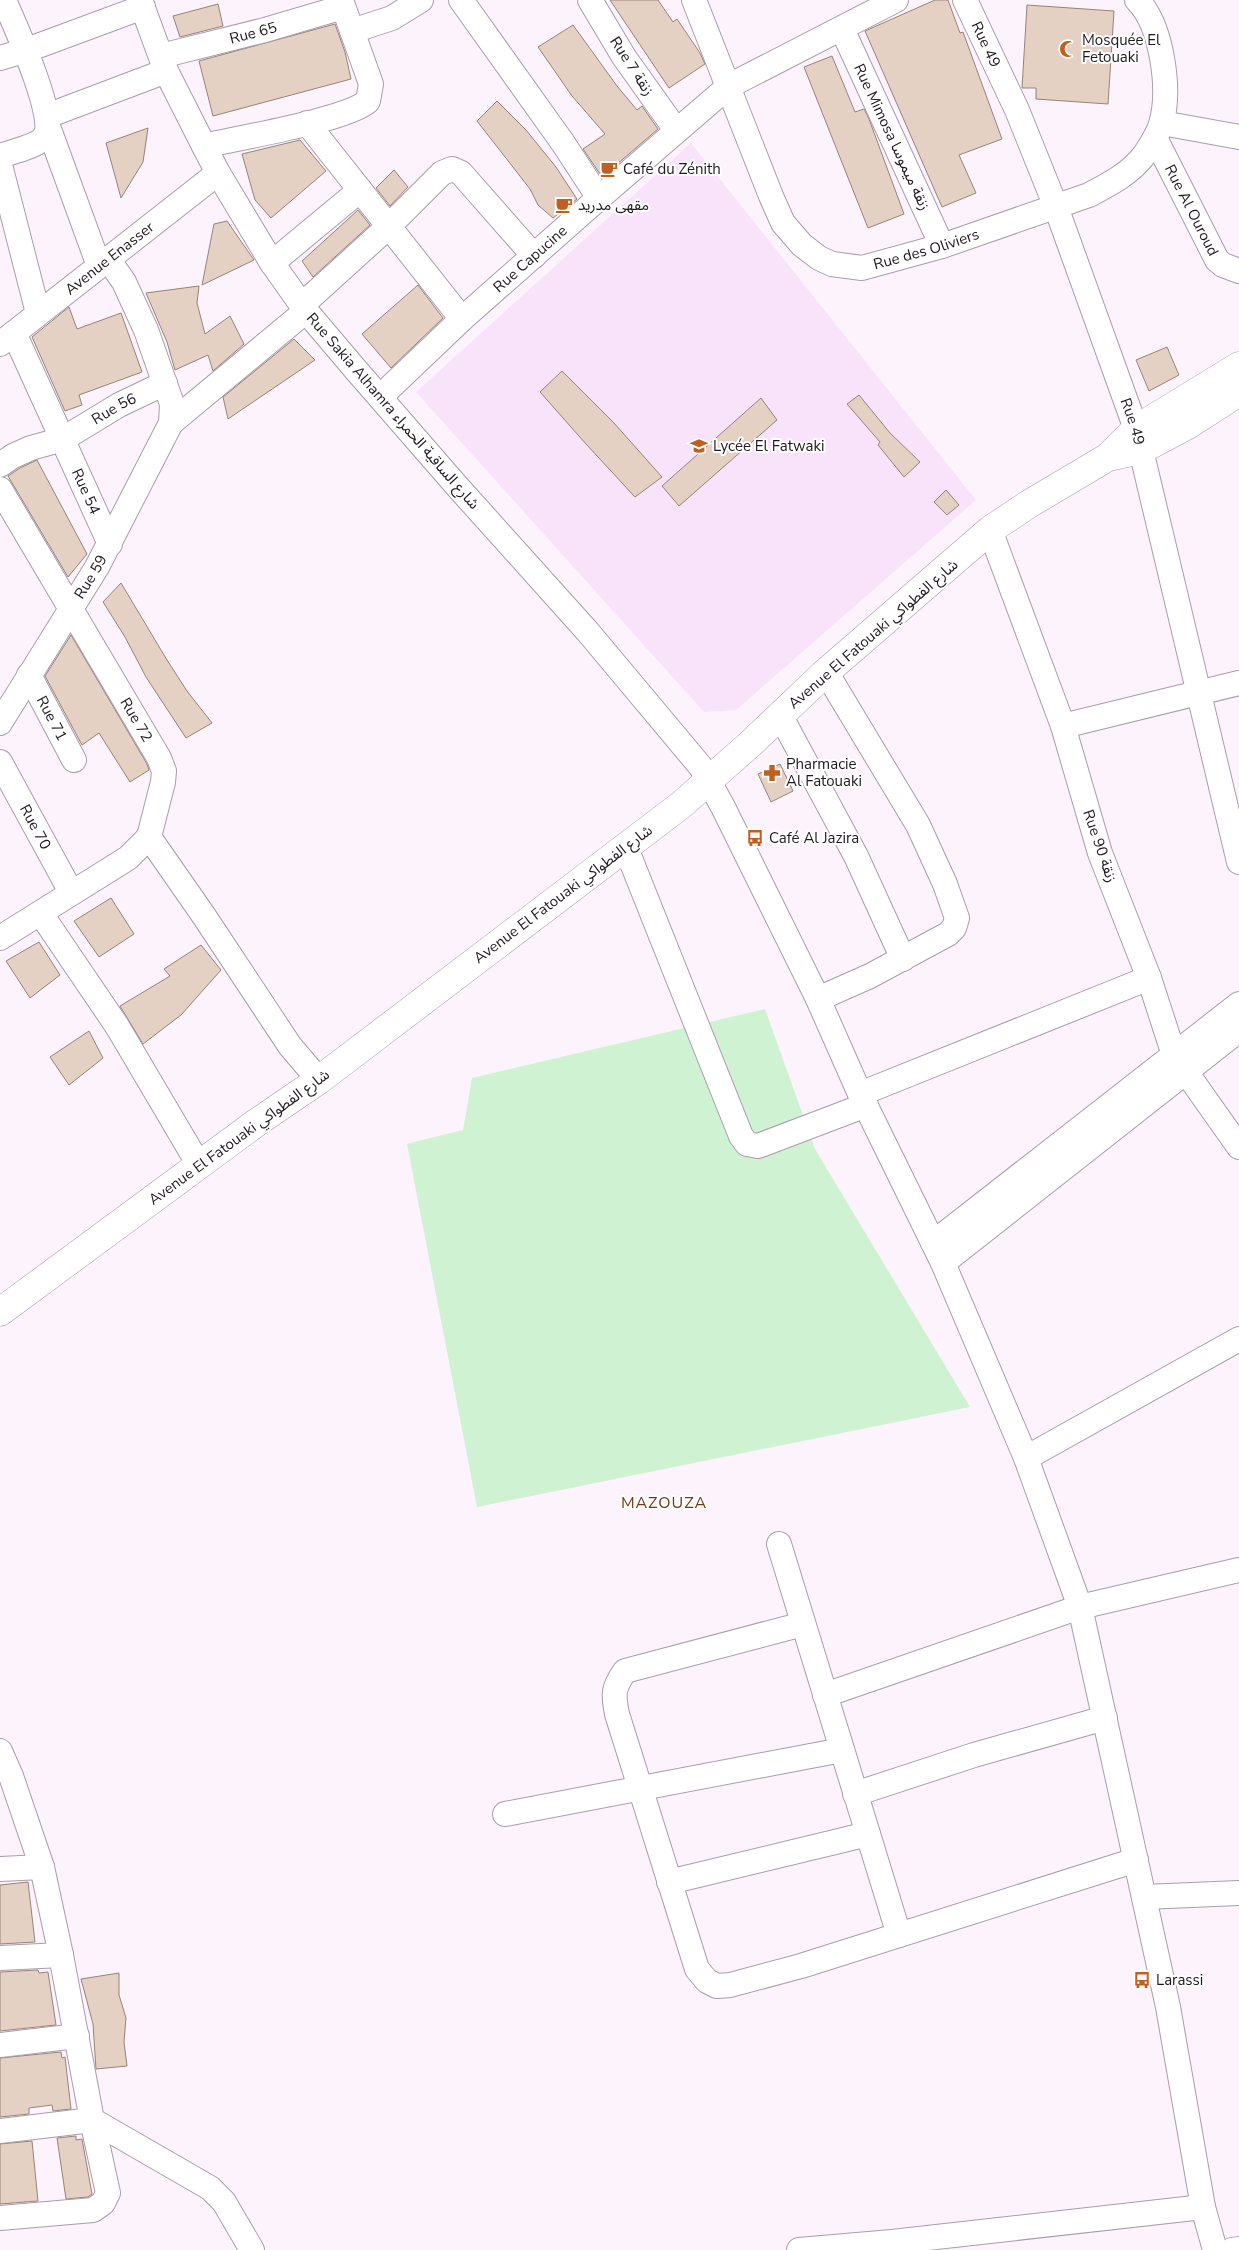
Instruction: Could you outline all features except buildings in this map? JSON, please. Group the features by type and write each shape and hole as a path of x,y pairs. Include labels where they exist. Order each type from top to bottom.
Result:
{"main road":[{"name":"Avenue El Fatouaki شارع الفطواكي","path":"0,1312 199,1164 319,1080 626,848 709,781 826,672 990,530 1029,504 1138,440 1239,366"},
{"name":"Avenue El Fatouaki شارع الفطواكي","path":"1138,440 1188,425 1236,400"}],"street":[{"path":"4,0 27,50 48,122 104,262 124,282 146,330 172,404 172,423"},
{"path":"352,31 392,18 421,0"},
{"path":"461,0 563,142 599,198"},
{"name":"Rue 7 زنقة","path":"590,0 624,57 676,130"},
{"name":"Rue des Oliviers","path":"694,0 767,188 783,224 802,245 819,258 832,264 862,268 942,246 1090,195 1112,183 1144,156 1158,130"},
{"path":"729,86 896,0"},
{"name":"Rue 49","path":"965,0 1017,110 1056,206 1138,440 1239,862"},
{"path":"1148,3 1161,50 1165,78 1158,130 1239,136"},
{"path":"0,58 27,50 142,4"},
{"name":"Rue Sakia Alhamra شارع الساقية الحمراء","path":"142,4 164,64 204,146 272,263 304,308 456,485 588,632 701,768 818,998 863,1099 938,1253 1026,1458 1080,1607 1168,2006 1203,2207 1215,2250"},
{"path":"204,146 307,123 360,107 368,101 371,84 342,4"},
{"name":"Rue 65","path":"48,122 164,64 342,4"},
{"name":"Rue Mimosa زنقة ميموسا","path":"842,29 942,246"},
{"name":"Rue Capucine","path":"380,396 599,198 729,86"},
{"path":"0,156 37,143 45,137 48,122"},
{"path":"307,123 462,320"},
{"name":"Rue Al Ouroud","path":"1158,130 1217,260 1223,265 1239,271"},
{"path":"0,165 10,251 38,314"},
{"path":"172,423 304,308 442,173 452,169 461,173 534,256"},
{"name":"Avenue Enasser","path":"7,338 218,173"},
{"path":"272,263 360,190"},
{"name":"Rue 54","path":"7,338 63,439 110,544"},
{"name":"Rue 56","path":"0,465 13,456 31,448 63,439 119,405 165,383"},
{"name":"Rue 59","path":"0,723 72,610 110,544 172,423"},
{"name":"Rue 72","path":"0,490 159,758 164,771 149,838"},
{"name":"Rue 90 زنقة","path":"990,530 1063,726 1100,852 1149,978 1179,1064 1239,1147"},
{"path":"818,998 903,959 948,934 956,923 956,912 918,825 826,672"},
{"name":"Rue 71","path":"29,675 74,760"},
{"path":"1063,726 1239,683"},
{"path":"780,716 856,856 903,959"},
{"name":"Rue 70","path":"0,762 71,892"},
{"path":"0,938 128,858 149,838 204,916 290,1046 319,1080"},
{"path":"626,848 741,1136 747,1144 758,1146 863,1099 1149,978"},
{"path":"41,914 117,1026 199,1164"},
{"path":"938,1253 1179,1064 1239,1004"},
{"path":"1179,1064 1239,1030"},
{"path":"1026,1458 1238,1346"},
{"path":"779,1544 899,1935"},
{"path":"825,1696 1080,1607 1239,1570"},
{"path":"803,1624 625,1670 616,1684 614,1695 617,1714 697,1969 707,1981 716,1986 730,1985 801,1966 1136,1860"},
{"path":"856,1794 974,1755 1105,1718"},
{"path":"505,1814 842,1750"},
{"path":"0,1751 5,1776 42,1867 108,2193 104,2202 94,2210 82,2213 0,2218"},
{"path":"670,1882 868,1834"},
{"path":"0,1869 42,1867"},
{"path":"1144,1897 1239,1893"},
{"path":"0,1958 61,1955"},
{"path":"0,2045 76,2036"},
{"path":"0,2131 92,2120 210,2188 224,2202 252,2250"},
{"path":"799,2250 892,2246 1203,2207"},
{"path":"1232,2250 1239,2249"}],"shaded area":[{"name":"Lycée El Fatwaki","path":"691,143 976,500 736,710 704,712 416,392"}],"green space":[{"path":"765,1009 815,1149 970,1407 477,1507 407,1144 463,1130 472,1078"}],"place":[{"name":"Mosquée El Fetouaki","path":"1068,49"},
{"name":"Café du Zénith","path":"609,169"},
{"name":"مقهى مدريد","path":"564,205"},
{"name":"Lycée El Fatwaki","path":"699,446"},
{"name":"Pharmacie Al Fatouaki","path":"772,773"},
{"name":"Café Al Jazira","path":"755,838"},
{"name":"Larassi","path":"1142,1980"}],"district":[{"name":"MAZOUZA","path":"664,1503"}]}
